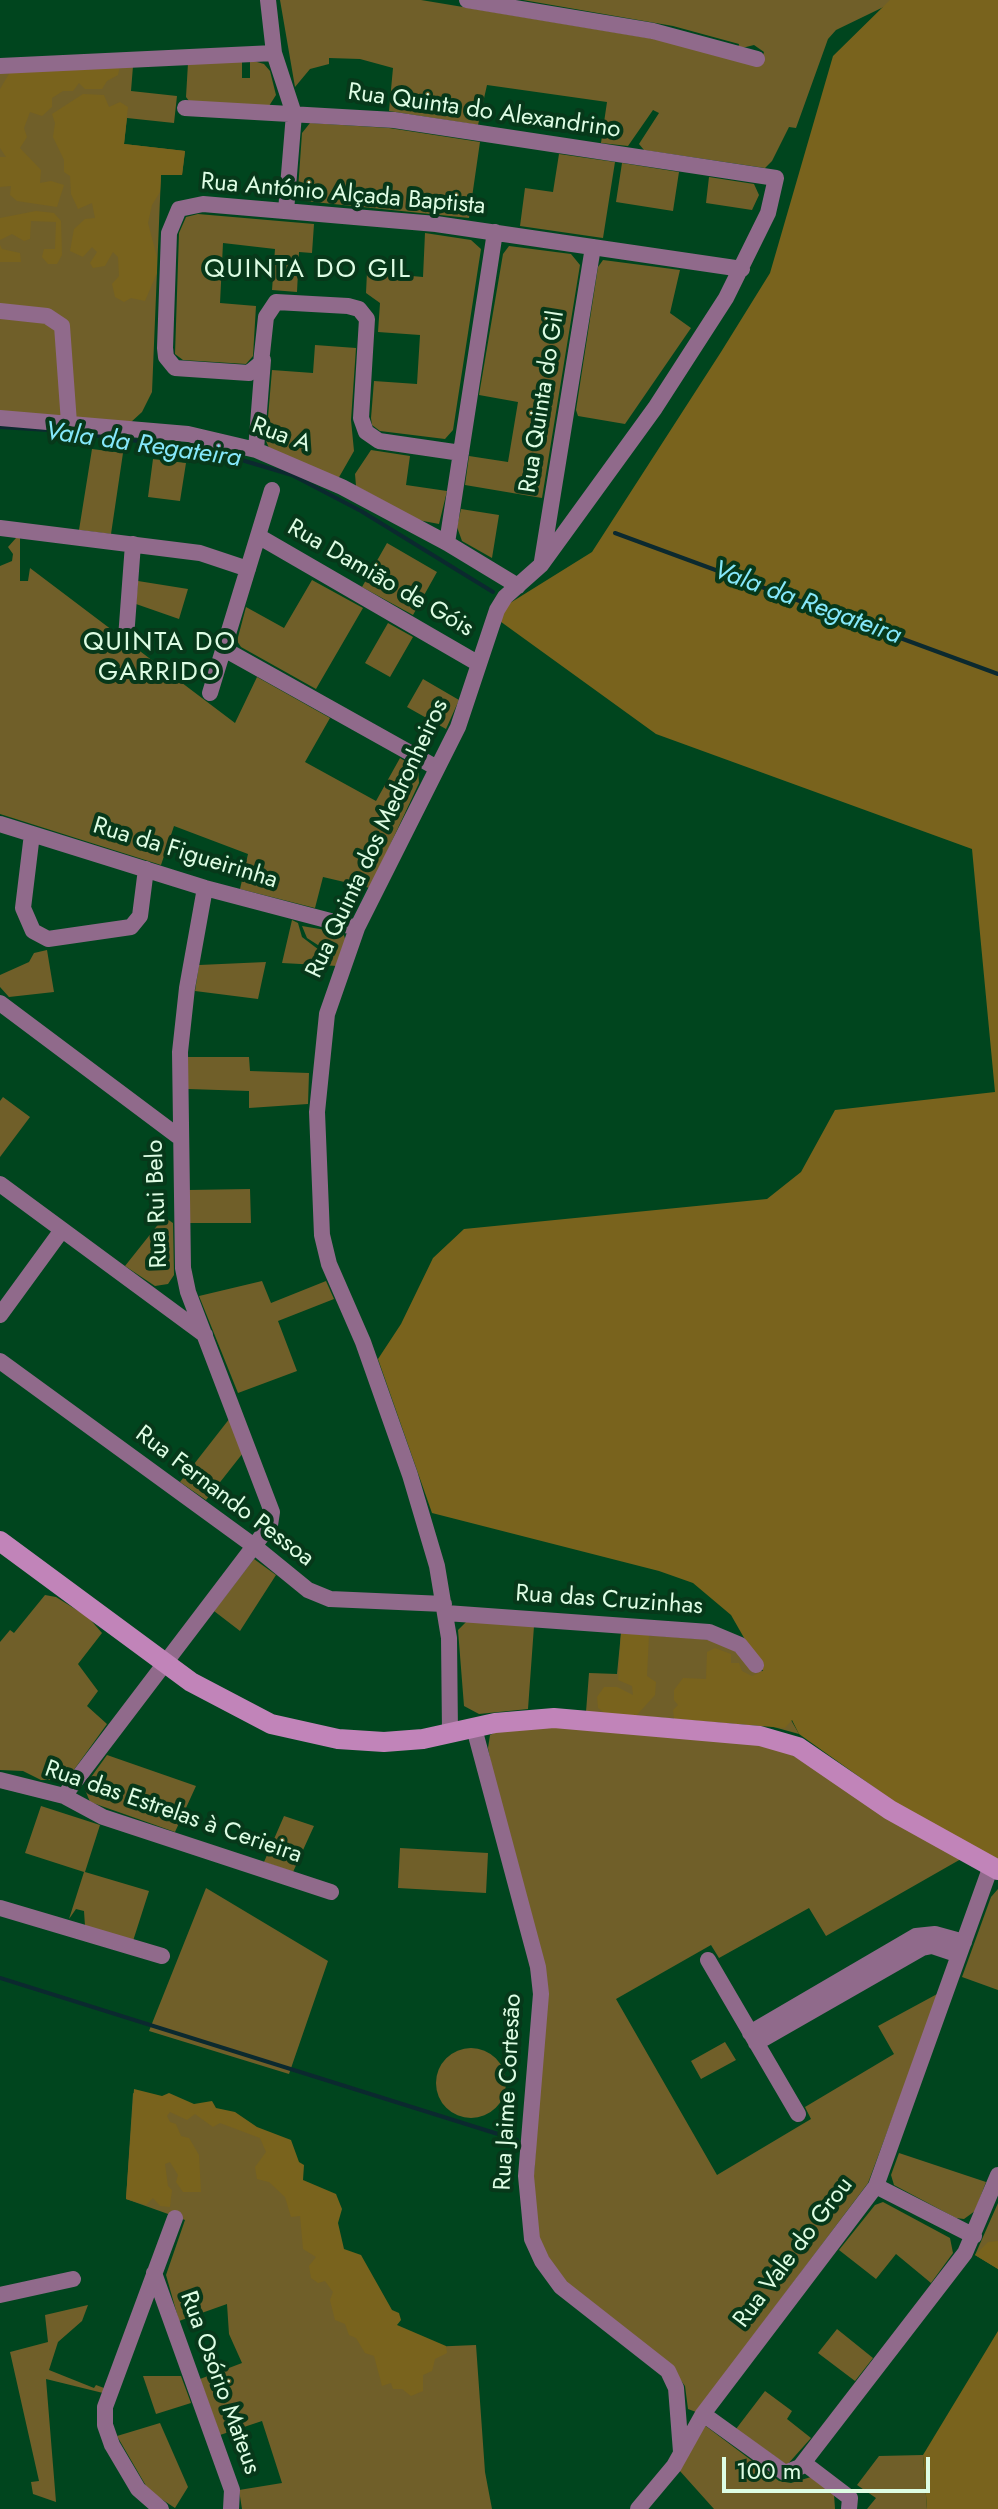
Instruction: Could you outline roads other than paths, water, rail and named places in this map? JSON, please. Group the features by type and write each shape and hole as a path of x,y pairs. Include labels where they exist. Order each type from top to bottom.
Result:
{"main road":[{"path":"0,1541 219,1700 290,1729 338,1739 384,1742 554,1718 733,1732 780,1740 798,1747 890,1810 994,1868"}],"street":[{"path":"268,0 274,53 294,114 286,211"},
{"path":"467,0 653,31 757,59"},
{"path":"0,66 274,53"},
{"name":"Rua Quinta do Alexandrino","path":"185,108 394,120 776,178"},
{"name":"Rua Quinta dos Medronheiros","path":"450,1733 445,1609 437,1566 410,1475 363,1342 329,1264 322,1235 317,1112 322,1042 331,995 357,928 463,715 497,610 541,565 655,408 742,269 768,213 776,178"},
{"name":"Rua António Alçada Baptista","path":"263,354 257,369 241,374 183,370 169,363 165,348 169,233 179,209 190,204 495,232 742,269"},
{"name":"Rua António Alçada Baptista","path":"447,543 495,232"},
{"name":"Rua Quinta do Gil","path":"541,565 593,247"},
{"path":"256,450 266,317 276,302 333,304 359,309 367,319 368,329 361,418 366,432 379,441 461,453"},
{"path":"0,311 47,316 62,326 69,423"},
{"name":"Rua A","path":"0,418 188,434 256,450 342,487 447,543 518,586"},
{"path":"210,693 272,490"},
{"path":"0,528 200,553 248,569"},
{"name":"Rua Damião de Góis","path":"258,536 479,664"},
{"path":"126,638 133,544"},
{"path":"224,649 437,768"},
{"name":"Rua da Figueirinha","path":"0,824 205,888 357,928"},
{"path":"32,834 23,908 33,931 48,939 131,927 140,916 146,869"},
{"name":"Rua Rui Belo","path":"64,1796 270,1525 272,1512 188,1292 183,1268 179,1137 182,1020 205,888"},
{"path":"0,1003 179,1137"},
{"path":"0,1184 207,1336"},
{"path":"0,1315 62,1230"},
{"name":"Rua Fernando Pessoa","path":"0,1361 254,1546 308,1590 330,1599 445,1609"},
{"name":"Rua das Cruzinhas","path":"445,1609 709,1632 740,1645 756,1665"},
{"name":"Rua Jaime Cortesão","path":"474,1728 538,1967 541,1994 526,2176 532,2239 542,2261 561,2287 668,2371 676,2388 681,2452"},
{"name":"Rua das Estrelas à Cerieira","path":"0,1780 64,1796 103,1817 331,1892"},
{"name":"Rua Vale do Grou","path":"638,2509 663,2481 703,2414 876,2186 994,1868"},
{"path":"0,1908 162,1956"},
{"path":"753,2038 916,1936 935,1934 962,1948"},
{"path":"708,1960 798,2114"},
{"path":"703,2414 785,2473 793,2472 804,2463 974,2236 998,2175"},
{"path":"876,2186 974,2236"},
{"path":"161,2509 138,2489 112,2445 105,2425 105,2407 175,2218"},
{"name":"Rua Osório Mateus","path":"154,2273 232,2490 231,2509"},
{"path":"0,2295 73,2279"},
{"path":"136,2322 152,2315 171,2322"},
{"path":"804,2463 850,2498 849,2509"}],"waterway":[{"name":"Vala da Regateira","path":"0,427 48,430"},
{"name":"Vala da Regateira","path":"68,432 208,450 292,475 361,511 493,592"},
{"name":"Vala da Regateira","path":"615,533 998,674"},
{"path":"0,1978 517,2140"}],"district":[{"name":"QUINTA DO GIL","path":"308,271"},
{"name":"QUINTA DO GARRIDO","path":"160,659"}]}
